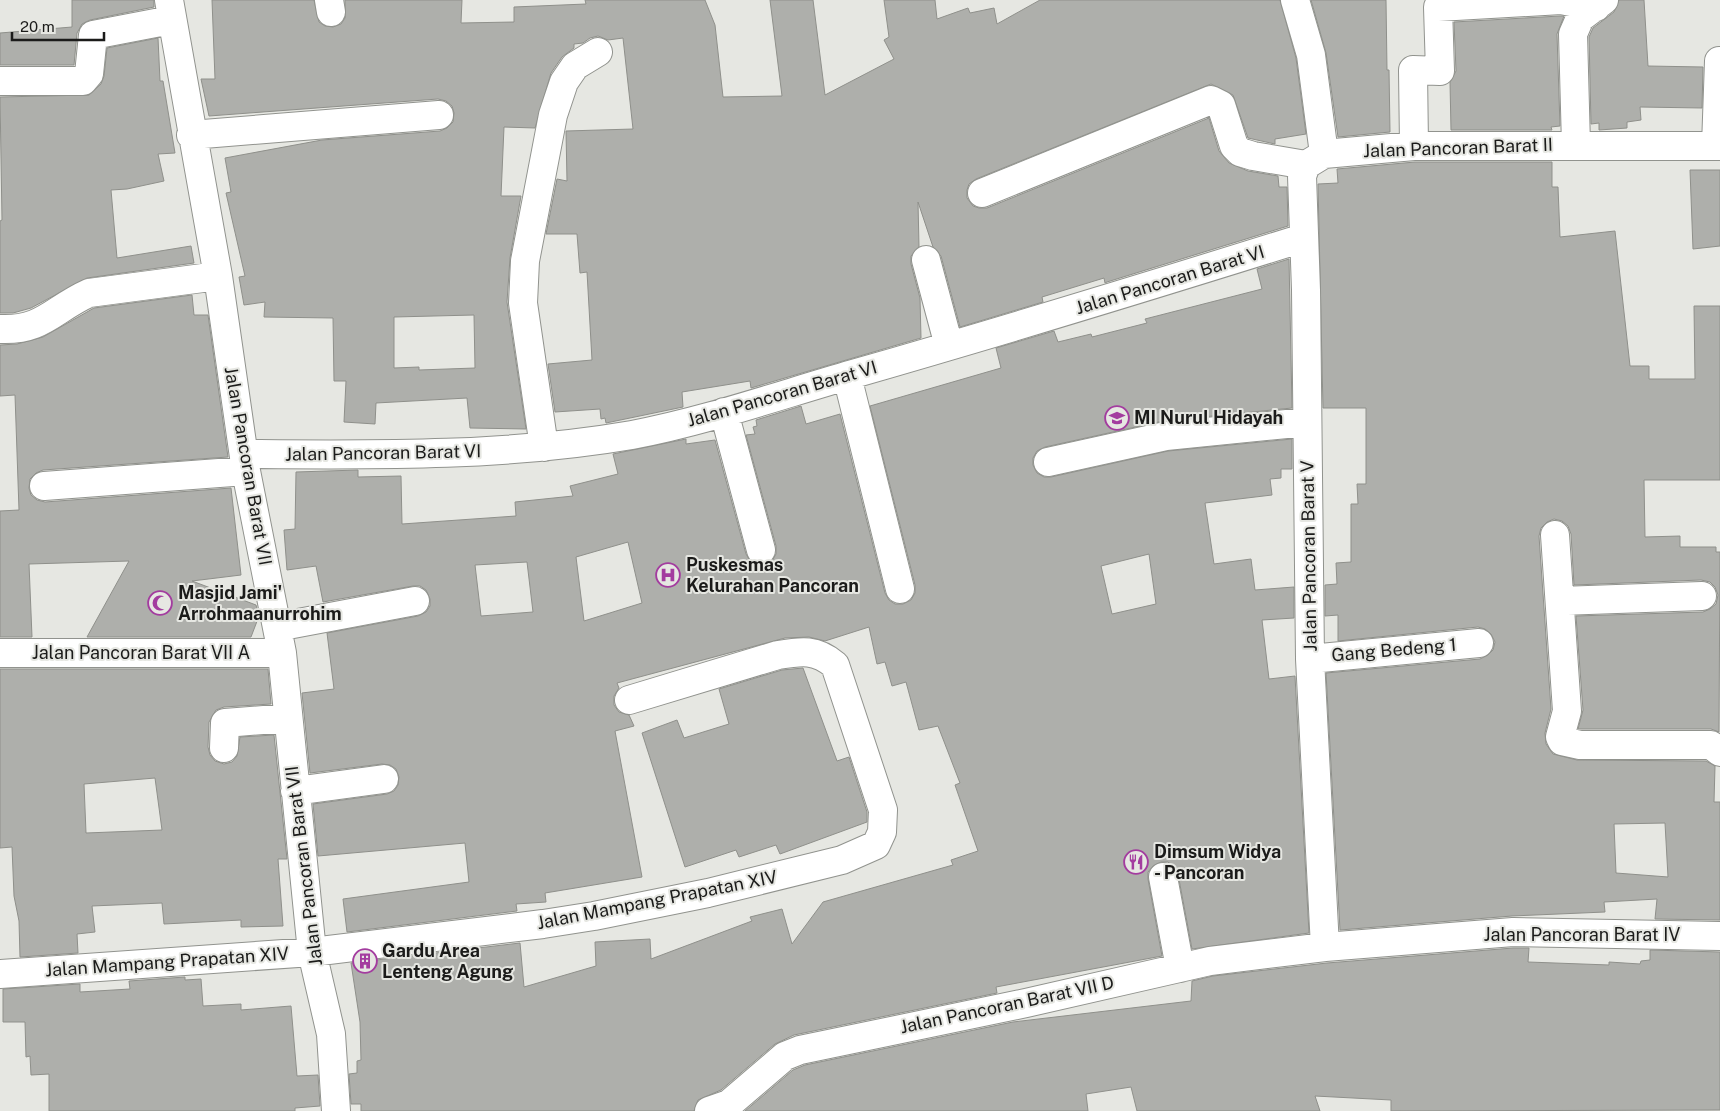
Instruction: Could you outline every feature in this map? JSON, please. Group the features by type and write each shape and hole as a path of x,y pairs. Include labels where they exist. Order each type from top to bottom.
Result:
{"street":[{"name":"Jalan Pancoran Barat V","path":"1295,0 1311,55 1315,160 1302,176 1306,290 1310,659 1325,947"},
{"path":"1414,146 1413,70 1440,71 1438,7 1562,0 1600,4"},
{"path":"1576,145 1573,34 1580,18 1600,4"},
{"path":"0,81 83,81 90,74 93,35 170,10"},
{"name":"Jalan Pancoran Barat VII","path":"170,10 191,135 218,276 245,463 279,640 312,952 331,1034 336,1111"},
{"path":"544,447 523,303 525,261 553,115 564,82 575,66 598,52"},
{"path":"1718,146 1719,61"},
{"name":"Jalan Pancoran Barat II","path":"982,193 1212,100 1221,105 1234,146 1240,152 1253,156 1315,160 1414,146 1718,146"},
{"path":"191,135 439,115"},
{"name":"Jalan Pancoran Barat VI","path":"44,486 245,463 544,447 633,434 724,412 949,346 1303,238"},
{"path":"926,260 949,346"},
{"path":"0,329 32,326 43,321 70,302 89,293 218,276"},
{"path":"847,376 900,589"},
{"path":"724,412 761,550"},
{"path":"1048,462 1166,436 1227,428 1307,422"},
{"path":"1555,535 1567,711 1560,736 1562,741 1580,745 1711,745 1720,752"},
{"path":"1560,601 1702,596"},
{"name":"Jalan Pancoran Barat VII A","path":"0,654 279,640 415,601"},
{"name":"Gang Bedeng 1","path":"1310,659 1479,642"},
{"name":"Jalan Mampang Prapatan XIV","path":"0,974 312,952 594,916 708,893 842,860 876,845 882,832 883,810 835,666 824,655 800,652 778,655 629,700"},
{"path":"224,748 225,723 288,718"},
{"path":"295,791 384,780"},
{"path":"1163,877 1180,968"},
{"name":"Jalan Pancoran Barat IV","path":"1325,947 1513,932 1720,936"},
{"name":"Jalan Pancoran Barat VII D","path":"709,1111 729,1104 785,1056 800,1050 1026,1003 1210,961 1325,947"}],"building":[{"path":"72,0 154,0 154,7 90,20 82,24 77,33 74,65 0,65 0,33 72,27"},
{"path":"212,0 314,0 319,22 325,26 333,27 341,24 345,18 345,0 462,0 461,23 514,22 514,7 586,4 585,0 705,0 715,25 723,97 782,96 770,0 813,0 825,95 894,59 884,40 889,37 884,0 935,0 937,19 968,8 970,13 994,8 997,24 1040,0 1280,0 1296,58 1306,134 1275,139 1275,144 1248,138 1233,95 1211,84 976,179 969,184 967,198 973,206 987,208 1209,118 1219,151 1229,163 1248,171 1278,176 1279,187 1287,187 1288,226 1105,283 1104,278 1042,297 1043,302 960,327 941,256 933,247 918,202 919,247 911,256 911,264 920,298 921,338 751,388 750,381 682,392 683,407 606,423 605,418 601,419 600,409 555,412 548,364 592,360 587,272 580,273 577,234 546,234 557,179 567,181 566,131 633,129 623,38 608,40 598,36 590,38 583,43 574,44 574,48 562,57 551,73 535,128 504,127 501,196 521,196 510,258 507,302 526,429 470,428 467,398 376,403 375,424 344,422 346,381 334,381 333,318 264,317 265,302 244,305 239,277 245,276 226,193 231,192 225,158 322,140 440,131 447,128 453,122 454,113 452,106 446,101 438,99 209,116 201,79 215,79","holes":["474,315 475,368 419,370 419,367 394,368 394,317"]},
{"path":"1311,0 1386,0 1390,132 1338,137 1326,53"},
{"path":"1619,0 1644,0 1648,66 1703,67 1702,108 1640,107 1641,120 1627,122 1627,128 1599,130 1599,123 1591,124 1589,37 1593,28 1614,12"},
{"path":"1564,16 1557,34 1560,126 1551,127 1552,130 1451,130 1450,82 1456,71 1454,22"},
{"path":"158,38 160,81 163,81 175,153 158,154 164,181 127,189 111,190 117,258 191,246 194,263 87,278 31,308 13,313 0,313 0,221 2,220 0,97 89,95 101,84 104,76 107,48"},
{"path":"1415,162 1552,162 1552,187 1558,187 1560,237 1615,231 1630,366 1649,366 1649,379 1695,379 1694,306 1720,306 1720,480 1644,480 1645,537 1680,536 1680,547 1716,547 1716,552 1720,552 1719,732 1711,729 1578,729 1583,710 1576,616 1703,612 1716,604 1718,595 1715,587 1710,582 1701,580 1574,585 1571,534 1568,526 1562,521 1554,519 1547,522 1541,528 1539,536 1551,709 1545,733 1546,744 1553,754 1577,760 1706,761 1715,766 1714,802 1720,802 1720,920 1655,919 1657,899 1604,902 1605,912 1512,916 1340,930 1326,673 1480,659 1493,650 1495,642 1491,634 1485,629 1478,627 1338,641 1338,615 1325,616 1325,585 1337,584 1336,563 1351,562 1351,504 1358,504 1357,484 1366,484 1366,408 1323,408 1318,184 1338,183 1337,169","holes":["1665,823 1668,877 1616,873 1614,824"]},
{"path":"1690,170 1720,170 1720,246 1693,249"},
{"path":"1289,259 1292,408 1163,421 1045,447 1037,451 1033,458 1033,465 1037,473 1044,477 1051,477 1168,451 1292,439 1292,469 1281,469 1281,478 1270,479 1272,495 1205,503 1214,564 1251,559 1255,590 1294,587 1294,618 1262,620 1269,679 1295,676 1309,933 1192,949 1178,874 1168,862 1161,862 1153,866 1148,872 1148,879 1162,956 996,987 997,993 794,1035 775,1044 721,1090 698,1100 694,1111 361,1111 361,1104 351,1104 349,1074 357,1073 357,1061 361,1060 360,1022 351,963 520,943 524,987 596,966 595,942 650,939 651,959 752,921 750,917 782,909 792,944 823,902 953,865 951,860 978,851 955,785 960,783 938,726 919,730 906,682 892,686 885,662 877,664 869,627 825,641 809,637 785,638 617,683 619,688 614,696 614,705 619,712 629,715 634,726 615,731 642,877 545,893 546,902 516,904 517,911 347,932 343,899 469,882 465,843 318,856 313,804 387,794 394,791 398,785 399,777 396,769 390,765 382,764 310,773 302,693 334,689 327,633 418,616 426,612 430,606 430,599 426,590 420,586 413,586 323,602 316,566 287,570 284,530 295,529 296,472 358,470 358,477 401,476 402,524 516,516 515,502 573,496 570,486 618,474 613,454 686,439 686,444 715,440 746,554 750,561 757,565 765,565 772,561 776,554 776,546 746,435 755,434 753,427 757,426 756,420 801,406 806,424 840,414 885,593 889,600 895,604 903,604 911,600 915,593 915,585 870,406 1001,368 996,348 1054,331 1058,342 1091,334 1092,337 1147,323 1145,319 1262,289 1257,269","holes":["628,542 642,603 584,621 576,557","1149,554 1156,604 1112,614 1101,566","527,562 533,612 481,616 475,565"]},
{"path":"192,295 194,315 208,315 228,457 43,470 36,473 30,479 29,488 31,495 37,500 45,502 231,488 241,575 192,581 256,605 259,616 251,637 87,637 129,561 29,564 32,637 0,637 0,511 19,510 15,395 0,396 0,345 17,344 43,337 94,308"},
{"path":"803,668 837,761 849,757 867,812 867,822 780,854 776,845 739,857 736,850 685,867 642,733 677,720 684,738 729,724 719,689 782,670"},
{"path":"0,669 268,669 271,704 224,707 216,710 209,722 208,747 210,755 215,761 224,764 232,762 237,756 240,737 274,735 287,859 278,859 283,926 241,927 241,920 164,924 162,903 92,906 95,932 77,934 78,953 20,957 19,921 14,896 12,847 0,848","holes":["155,778 162,830 86,833 84,784"]},
{"path":"1529,948 1528,962 1609,965 1609,962 1640,964 1641,961 1650,960 1650,950 1720,952 1720,1110 1391,1111 1391,1100 1315,1096 1320,1111 1137,1111 1131,1087 1086,1094 1088,1111 745,1111 793,1070 805,1065 1013,1022 1191,1001 1192,981 1213,976 1327,963"},
{"path":"185,977 185,980 201,979 203,1006 241,1004 241,1010 291,1006 297,1076 318,1075 320,1106 295,1108 295,1111 49,1111 49,1074 31,1075 30,1056 26,1057 25,1022 3,1022 3,989 80,984 80,992 130,989 129,981"}],"place":[{"name":"MI Nurul Hidayah","path":"1117,418"},
{"name":"Puskesmas Kelurahan Pancoran","path":"668,575"},
{"name":"Masjid Jami' Arrohmaanurrohim","path":"160,603"},
{"name":"Dimsum Widya - Pancoran","path":"1136,862"},
{"name":"Gardu Area Lenteng Agung","path":"365,961"}]}
